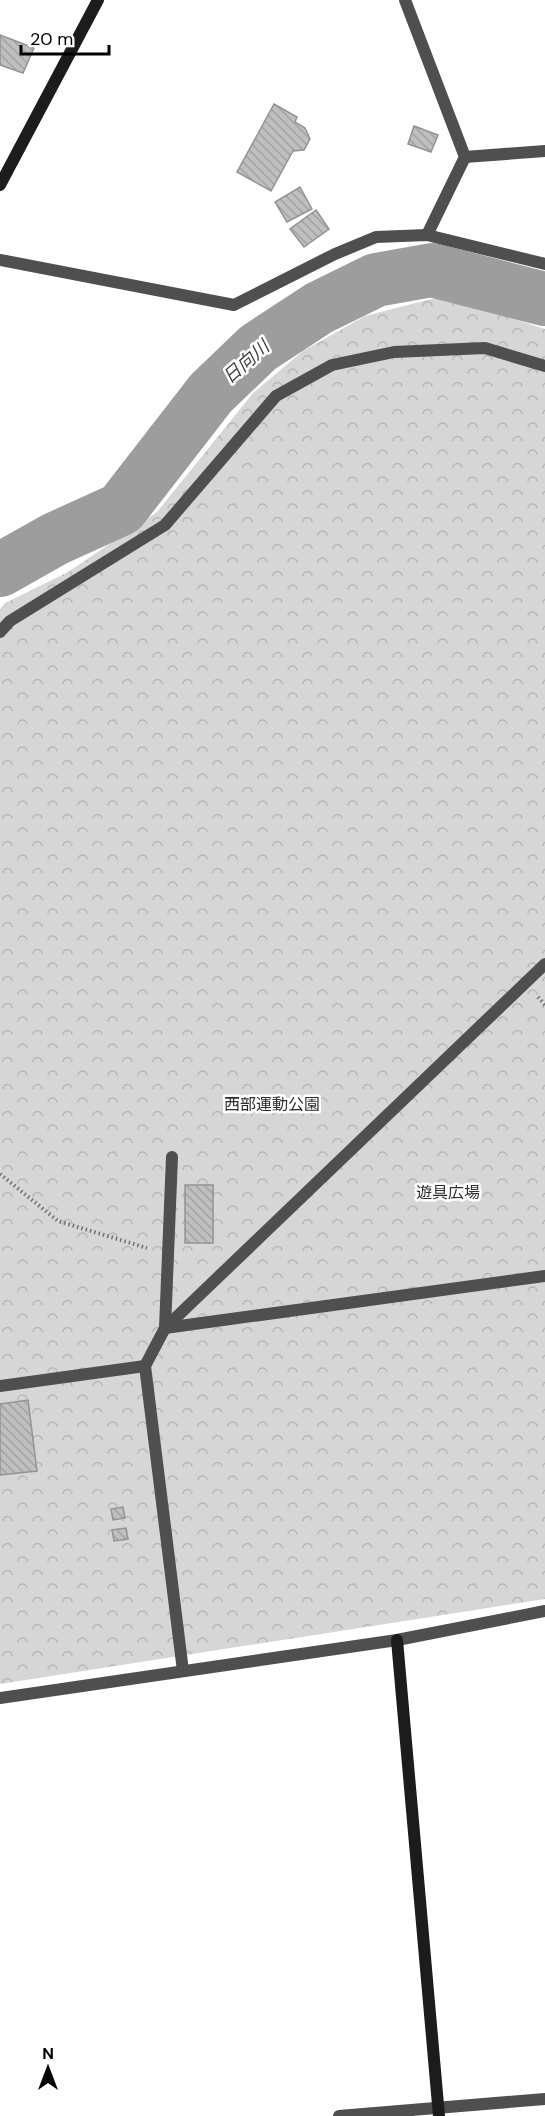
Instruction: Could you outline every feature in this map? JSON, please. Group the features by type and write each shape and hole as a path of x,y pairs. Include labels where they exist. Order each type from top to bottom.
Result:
{"street":[{"path":"0,185 98,0"},
{"path":"405,0 465,157 427,234"},
{"path":"465,157 545,151"},
{"path":"0,260 234,305 335,254 376,237 427,234 545,264"},
{"path":"0,632 10,621 165,525 276,396 332,365 394,352 485,348 545,366"},
{"path":"183,1671 145,1366 165,1328 545,964"},
{"path":"165,1328 172,1157"},
{"path":"165,1328 545,1276"},
{"path":"0,1386 145,1366"},
{"path":"0,1698 397,1640 545,1611"},
{"path":"397,1640 439,2112"},
{"path":"339,2116 439,2112 545,2098"}],"path":[{"path":"0,1174 58,1221 168,1254"}],"green space":[{"name":"西部運動公園","path":"443,296 545,329 545,1599 0,1684 0,609 5,603 68,572 157,512 253,393 303,351 365,316"}],"building":[{"path":"0,35 34,48 23,73 0,65"},
{"path":"274,104 297,117 295,122 305,128 310,139 304,150 293,151 271,191 237,172"},
{"path":"414,126 438,135 431,152 408,144"},
{"path":"300,187 312,209 287,222 275,202"},
{"path":"316,210 329,229 304,247 290,229"},
{"path":"185,1185 213,1185 213,1243 185,1243"},
{"path":"28,1400 37,1471 0,1475 0,1404"},
{"path":"123,1507 125,1518 113,1520 111,1509"},
{"path":"126,1528 128,1539 114,1541 112,1530"}],"waterway":[{"name":"日向川","path":"0,570 55,539 121,509 211,393 258,348 319,308 376,280 432,270 545,299"}],"park label":[{"name":"遊具広場","path":"448,1192"}]}
